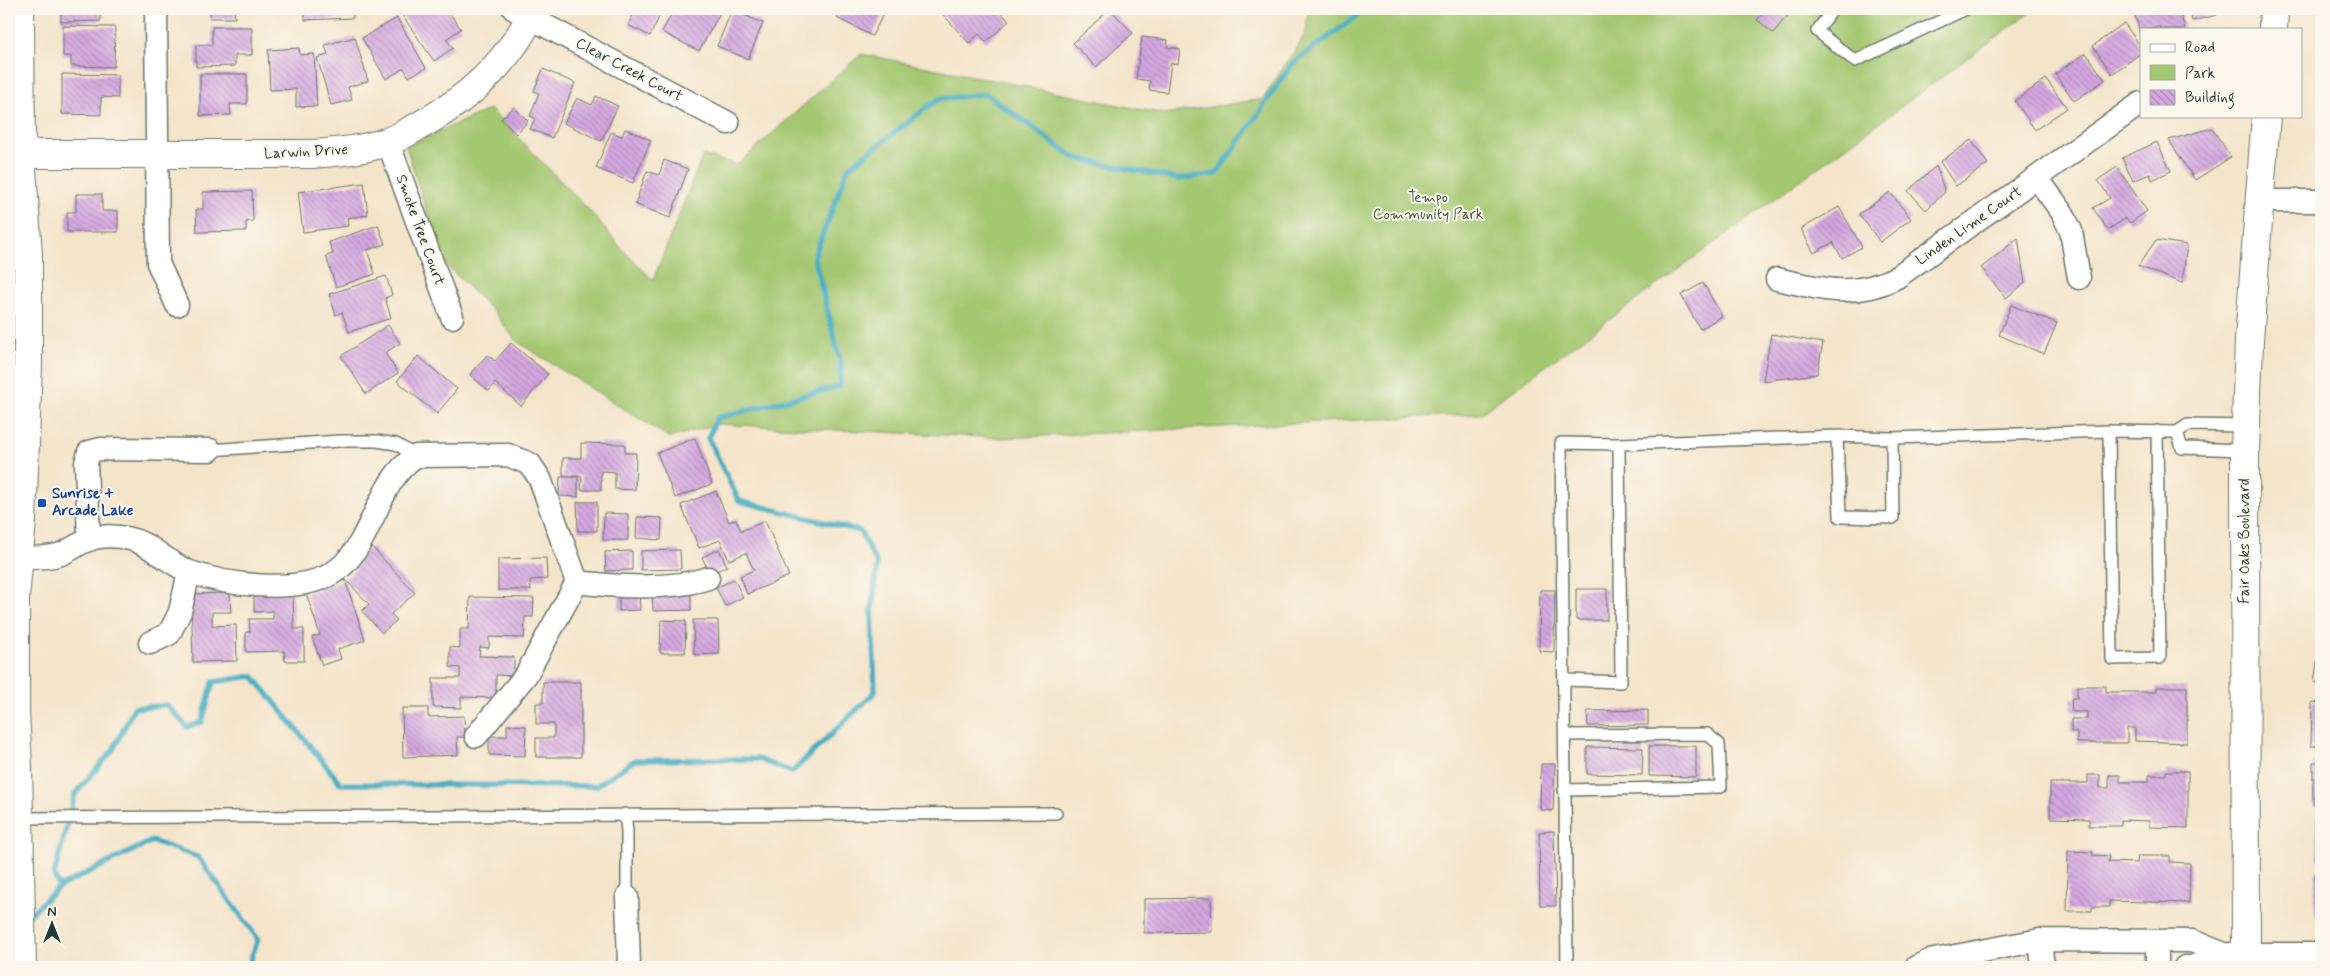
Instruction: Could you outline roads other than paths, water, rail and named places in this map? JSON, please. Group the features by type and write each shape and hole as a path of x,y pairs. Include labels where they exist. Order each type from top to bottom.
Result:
{"main road":[{"path":"20,9 21,154 28,268 28,365 22,520 13,559 22,956"},
{"path":"2273,28 2274,9"},
{"name":"Larwin Drive","path":"21,154 314,154 350,151 388,142 446,111 502,63 526,12"},
{"name":"Fair Oaks Boulevard","path":"2239,958 2245,438 2249,340 2266,118"},
{"path":"9,241 28,268"}],"street":[{"path":"156,9 158,263 177,305"},
{"name":"Clear Creek Court","path":"526,12 728,123"},
{"name":"Linden Lime Court","path":"1777,280 1842,291 1870,288 1884,284 1897,277 2140,104"},
{"name":"Smoke Tree Court","path":"388,142 452,317"},
{"path":"2036,178 2062,212 2071,231 2079,278"},
{"path":"2260,201 2321,201"},
{"path":"89,539 86,463 89,452 100,449 210,450"},
{"path":"13,559 58,555 89,539 106,536 131,539 189,572 247,585 302,584 329,576 348,563 394,478 405,464 416,456 508,454 530,464 540,479 577,582 526,675 476,736"},
{"path":"150,643 170,634 180,612 189,572"},
{"path":"577,582 605,586 691,584 708,578"},
{"path":"627,897 629,967"},
{"path":"1916,967 1929,961 2040,940 2192,941 2239,958"},
{"path":"2040,940 2043,967"},
{"path":"2157,967 2158,941"},
{"path":"2185,967 2239,958 2321,954"}],"lane":[{"path":"1833,9 1816,30 1856,61 1966,9"},
{"path":"1567,967 1561,443 1619,444 1837,436 1892,438 2109,431 2177,432 2188,425 2245,438"},
{"path":"2109,431 2112,659 2160,658 2158,431"},
{"path":"2177,432 2182,448 2245,438"},
{"path":"1837,436 1840,517 1893,518 1892,438"},
{"path":"210,450 339,441 377,441 396,444 416,456"},
{"path":"1565,680 1621,682 1619,444"},
{"path":"1564,790 1722,787 1720,744 1707,734 1565,735"},
{"path":"20,818 1056,813"},
{"path":"625,814 627,831 627,897"}],"waterway":[{"path":"1263,106 1292,64 1366,9"},
{"path":"923,110 939,99 986,94 1075,158 1178,179 1216,174 1261,110"},
{"path":"59,887 54,875 75,794 113,750 134,708 167,705 187,727 202,722 213,682 253,676 341,784 596,786 635,760 758,759 792,772 875,692 872,611 877,564 860,531 739,501 708,438 717,418 840,386 841,364 814,257 848,168 920,113"},
{"path":"30,914 59,887 152,841 198,857 258,939 248,967"}],"place":[{"name":"Sunrise + Arcade Lake","path":"42,503"}],"park label":[{"name":"Tempo Community Park","path":"1428,206"}]}
